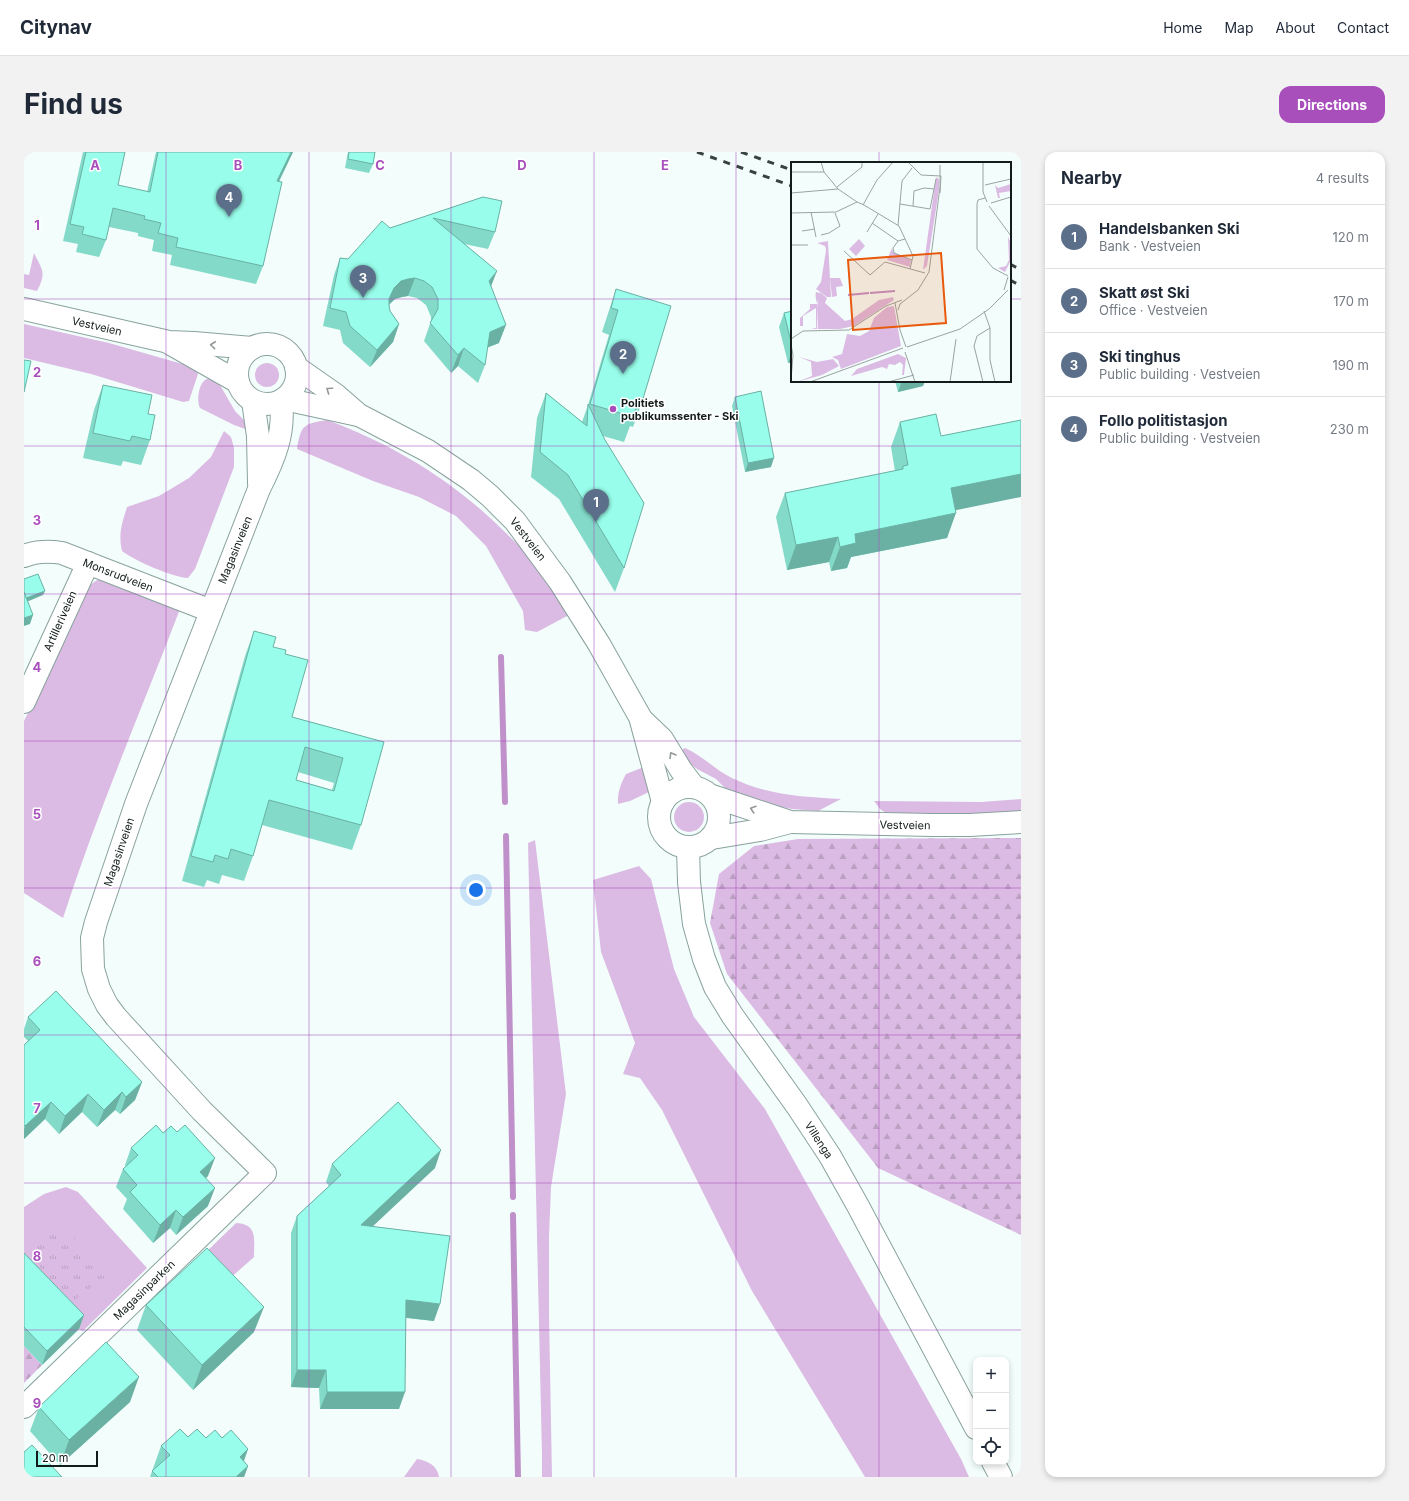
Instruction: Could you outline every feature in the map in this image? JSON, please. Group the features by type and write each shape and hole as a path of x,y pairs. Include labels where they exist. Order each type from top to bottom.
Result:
{"street":[{"name":"Vestveien","path":"24,309 169,342 252,348 264,344 278,346 293,358 296,367 359,415 404,438 448,464 471,480 490,496 515,521 560,582 599,644 640,718 663,802"},
{"name":"Vestveien","path":"169,342 238,382 244,394 253,401 267,404 282,400 359,415"},
{"path":"238,382 237,372 239,362 244,354 252,348"},
{"path":"282,400 293,389 296,381 296,367"},
{"name":"Magasinveien","path":"265,1173 202,1111 116,1017 107,1005 99,989 92,961 92,938 100,906 136,804 259,489 271,466 279,441 283,416 282,400"},
{"name":"Magasinveien","path":"253,401 258,436 259,489"},
{"name":"Monsrudveien","path":"24,556 37,552 53,552 62,554 211,611"},
{"name":"Artilleriveien","path":"24,702 88,563"},
{"name":"Vestveien","path":"640,718 662,739 681,770 703,792 717,804 720,812 720,821 717,830 712,838 706,843 697,847 688,848 677,845 668,839 661,829 659,818 660,810 668,795 685,787 703,792 790,822"},
{"name":"Vestveien","path":"712,838 760,830 790,822 932,825 978,825 1021,822"},
{"name":"Villenga","path":"688,848 689,882 694,924 704,959 715,987 732,1016 797,1106 830,1156 973,1422"},
{"name":"Magasinparken","path":"24,1407 265,1173"},
{"path":"995,1465 1001,1477"}],"green space":[{"path":"34,253 43,275 37,291 24,288 24,274 29,275"},
{"path":"24,324 109,343 186,365 198,374 189,401 183,402 91,374 24,358"},
{"path":"267,363 272,364 278,370 278,380 272,386 267,387 262,386 256,380 255,375 256,370 262,364"},
{"path":"210,378 220,385 235,411 245,421 248,430 234,425 200,408 198,400 199,390 203,382"},
{"path":"327,420 400,453 445,481 466,497 522,549 538,569 569,615 537,632 525,630 523,611 486,546 456,516 419,497 373,481 297,449 300,434 308,424"},
{"path":"224,431 231,437 234,448 234,467 195,569 188,578 173,575 154,568 122,551 122,524 127,507 159,496 189,478 211,457"},
{"path":"97,580 105,580 180,609 90,840 63,918 24,893 24,721 89,586"},
{"path":"685,748 726,775 745,784 772,792 799,796 841,799 818,811 792,809 766,804 726,789 716,779 697,769 688,762 680,751"},
{"path":"644,767 648,775 649,792 630,801 618,804 620,788 626,774"},
{"path":"1021,799 1021,811 914,815 889,814 881,810 874,801 981,802"},
{"path":"689,802 700,806 704,817 700,828 689,832 678,828 674,817 678,806"},
{"path":"1021,838 1021,1235 878,1168 727,974 710,923 719,874 754,846 798,839"},
{"path":"535,840 566,1094 551,1187 549,1237 552,1477 542,1477 528,843"},
{"path":"639,866 651,879 674,969 694,1017 765,1109 961,1459 969,1477 865,1477 752,1291 662,1110 640,1078 623,1074 635,1043 601,952 593,880"},
{"path":"66,1187 78,1192 147,1268 83,1331 79,1329 24,1272 24,1207 44,1194"},
{"path":"236,1223 248,1226 251,1229 254,1239 254,1257 227,1281 202,1256"},
{"path":"51,1229 75,1238 106,1276 72,1302 34,1261 35,1242"},
{"path":"24,1346 42,1365 24,1383"},
{"path":"417,1459 431,1464 436,1469 439,1477 404,1477"}],"building":[{"path":"86,152 125,152 118,185 150,192 158,152 291,152 277,181 282,182 263,266 176,247 178,238 158,233 161,223 144,219 145,216 113,208 106,240 82,234 84,227 70,224"},
{"path":"349,152 375,152 373,164 348,159"},
{"path":"483,197 502,201 495,232 433,218 497,271 489,281 506,325 490,332 485,365 464,348 458,355 430,323 438,309 438,299 432,287 424,281 415,278 408,279 401,281 394,288 389,299 389,305 390,311 399,324 377,350 350,326 346,312 330,308 340,258 348,259 382,221 390,228"},
{"path":"616,289 671,306 642,402 638,401 633,417 590,404 618,310 611,308"},
{"path":"791,311 791,342 784,313"},
{"path":"24,360 31,361 24,392"},
{"path":"103,385 152,395 148,414 155,415 150,440 132,436 130,441 93,433"},
{"path":"761,391 774,458 748,463 735,397"},
{"path":"546,393 587,426 588,404 605,440 644,503 624,568 568,475 540,452"},
{"path":"936,414 941,436 1021,420 1021,474 951,488 956,513 855,534 856,543 840,547 838,537 796,545 785,493 903,469 903,466 908,465 900,422"},
{"path":"38,574 45,591 26,598 24,592 24,579"},
{"path":"24,592 33,615 24,618"},
{"path":"254,631 276,637 273,647 286,650 285,654 308,660 292,717 384,742 361,825 269,800 253,856 231,849 228,859 215,855 213,862 191,856","holes":["305,747 343,758 334,791 296,780"]},
{"path":"56,991 142,1082 126,1097 122,1092 104,1110 88,1094 65,1116 51,1102 25,1126 24,1045 40,1030 28,1017"},
{"path":"398,1102 441,1150 361,1225 450,1236 440,1304 406,1300 405,1392 327,1392 326,1370 297,1370 297,1216 341,1175 332,1164"},
{"path":"156,1125 163,1133 171,1126 177,1132 185,1125 215,1158 200,1172 215,1188 183,1217 176,1210 160,1225 130,1192 137,1185 123,1169 138,1155 131,1148"},
{"path":"207,1248 264,1307 202,1365 146,1305"},
{"path":"24,1253 84,1315 47,1351 24,1327"},
{"path":"106,1342 139,1377 69,1440 39,1407"},
{"path":"180,1429 188,1437 197,1429 206,1438 215,1430 222,1438 231,1430 248,1449 240,1457 248,1466 236,1477 158,1477 152,1471 170,1455 161,1446"},
{"path":"32,1445 62,1477 24,1477 24,1452"}],"waterway":[{"path":"501,657 505,802"},
{"path":"506,836 513,1197"},
{"path":"513,1215 518,1477"}],"railway":[{"path":"697,152 791,186"},
{"path":"741,152 791,170"},
{"path":"1011,265 1021,270"},
{"path":"1011,281 1021,286"}],"place":[{"name":"Follo politistasjon","path":"229,217"},
{"name":"Ski tinghus","path":"363,298"},
{"name":"Skatt øst Ski","path":"623,374"},
{"name":"Politiets publikumssenter - Ski","path":"613,409"},
{"name":"Handelsbanken Ski","path":"596,522"}]}
